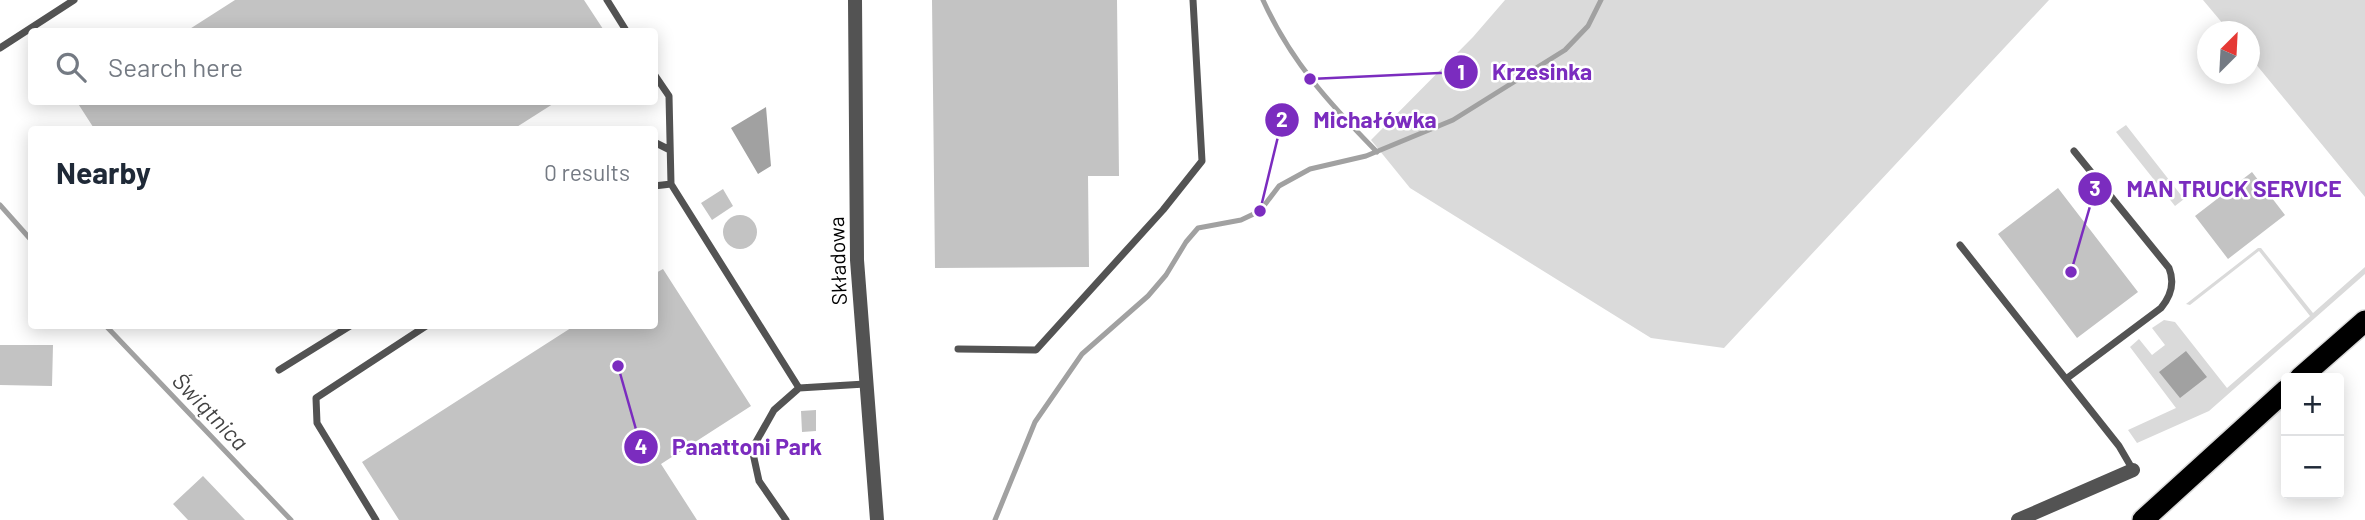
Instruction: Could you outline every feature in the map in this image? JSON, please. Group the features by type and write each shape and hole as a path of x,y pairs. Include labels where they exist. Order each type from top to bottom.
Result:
{"highway":[{"path":"2306,373 2365,321"},
{"path":"2143,520 2281,395"}],"street":[{"name":"Składowa","path":"855,0 857,260 877,520"},
{"path":"2018,520 2133,470"}],"lane":[{"path":"31,28 74,0"},
{"path":"607,0 624,28"},
{"path":"958,349 1036,350 1163,210 1202,161 1193,0"},
{"path":"0,48 28,30"},
{"path":"658,80 669,96 671,184 799,388"},
{"path":"658,144 670,150"},
{"path":"2066,379 2161,307 2169,297 2172,283 2169,268 2074,151"},
{"path":"658,186 671,184"},
{"path":"1961,245 2119,446 2133,470"},
{"path":"279,370 345,329"},
{"path":"376,520 317,423 316,398 421,329"},
{"path":"786,520 759,481 752,449 774,410 799,388 865,384"}],"shaded area":[{"path":"1505,0 2049,0 1724,348 1651,338 1410,188 1371,140 1473,37"},
{"path":"2203,0 2365,0 2365,197 2260,69 2260,21 2221,21"},
{"path":"766,107 771,166 758,174 731,128"},
{"path":"2126,125 2184,199 2175,206 2116,132"},
{"path":"2261,248 2313,313 2365,267 2365,274 2209,411 2137,443 2128,430 2176,408 2130,347 2139,339 2152,355 2165,345 2152,328 2164,320 2175,322 2227,388 2310,316 2259,251 2190,305 2186,304"},
{"path":"2186,351 2207,377 2180,398 2159,372"}],"building":[{"path":"235,0 584,0 602,28 191,28"},
{"path":"932,0 1117,0 1119,176 1088,176 1089,267 935,268"},
{"path":"79,105 551,105 518,126 92,126"},
{"path":"2252,172 2285,215 2228,259 2195,216"},
{"path":"2058,188 2138,292 2077,338 1998,234"},
{"path":"723,189 733,206 712,220 701,203"},
{"path":"740,215 752,220 757,232 752,244 740,249 728,244 723,232 728,220"},
{"path":"663,269 751,406 661,464 697,520 399,520 362,462 569,329 658,329 658,272"},
{"path":"0,345 53,345 52,386 0,385"},
{"path":"816,410 816,431 802,432 801,411"},
{"path":"203,476 245,520 188,520 173,504"}],"waterway":[{"path":"1263,0 1299,63 1343,117 1377,152"},
{"path":"995,520 1035,422 1082,354 1148,296 1198,228 1241,220 1260,211 1279,186 1310,169 1366,156 1453,120 1565,50 1588,26 1601,0"},
{"name":"Świątnica","path":"0,205 28,236"},
{"name":"Świątnica","path":"109,329 291,520"}],"place":[{"name":"Krzesinka","path":"1310,79"},
{"name":"Michałówka","path":"1260,211"},
{"name":"MAN TRUCK SERVICE","path":"2071,272"},
{"name":"Panattoni Park","path":"618,366"}]}
